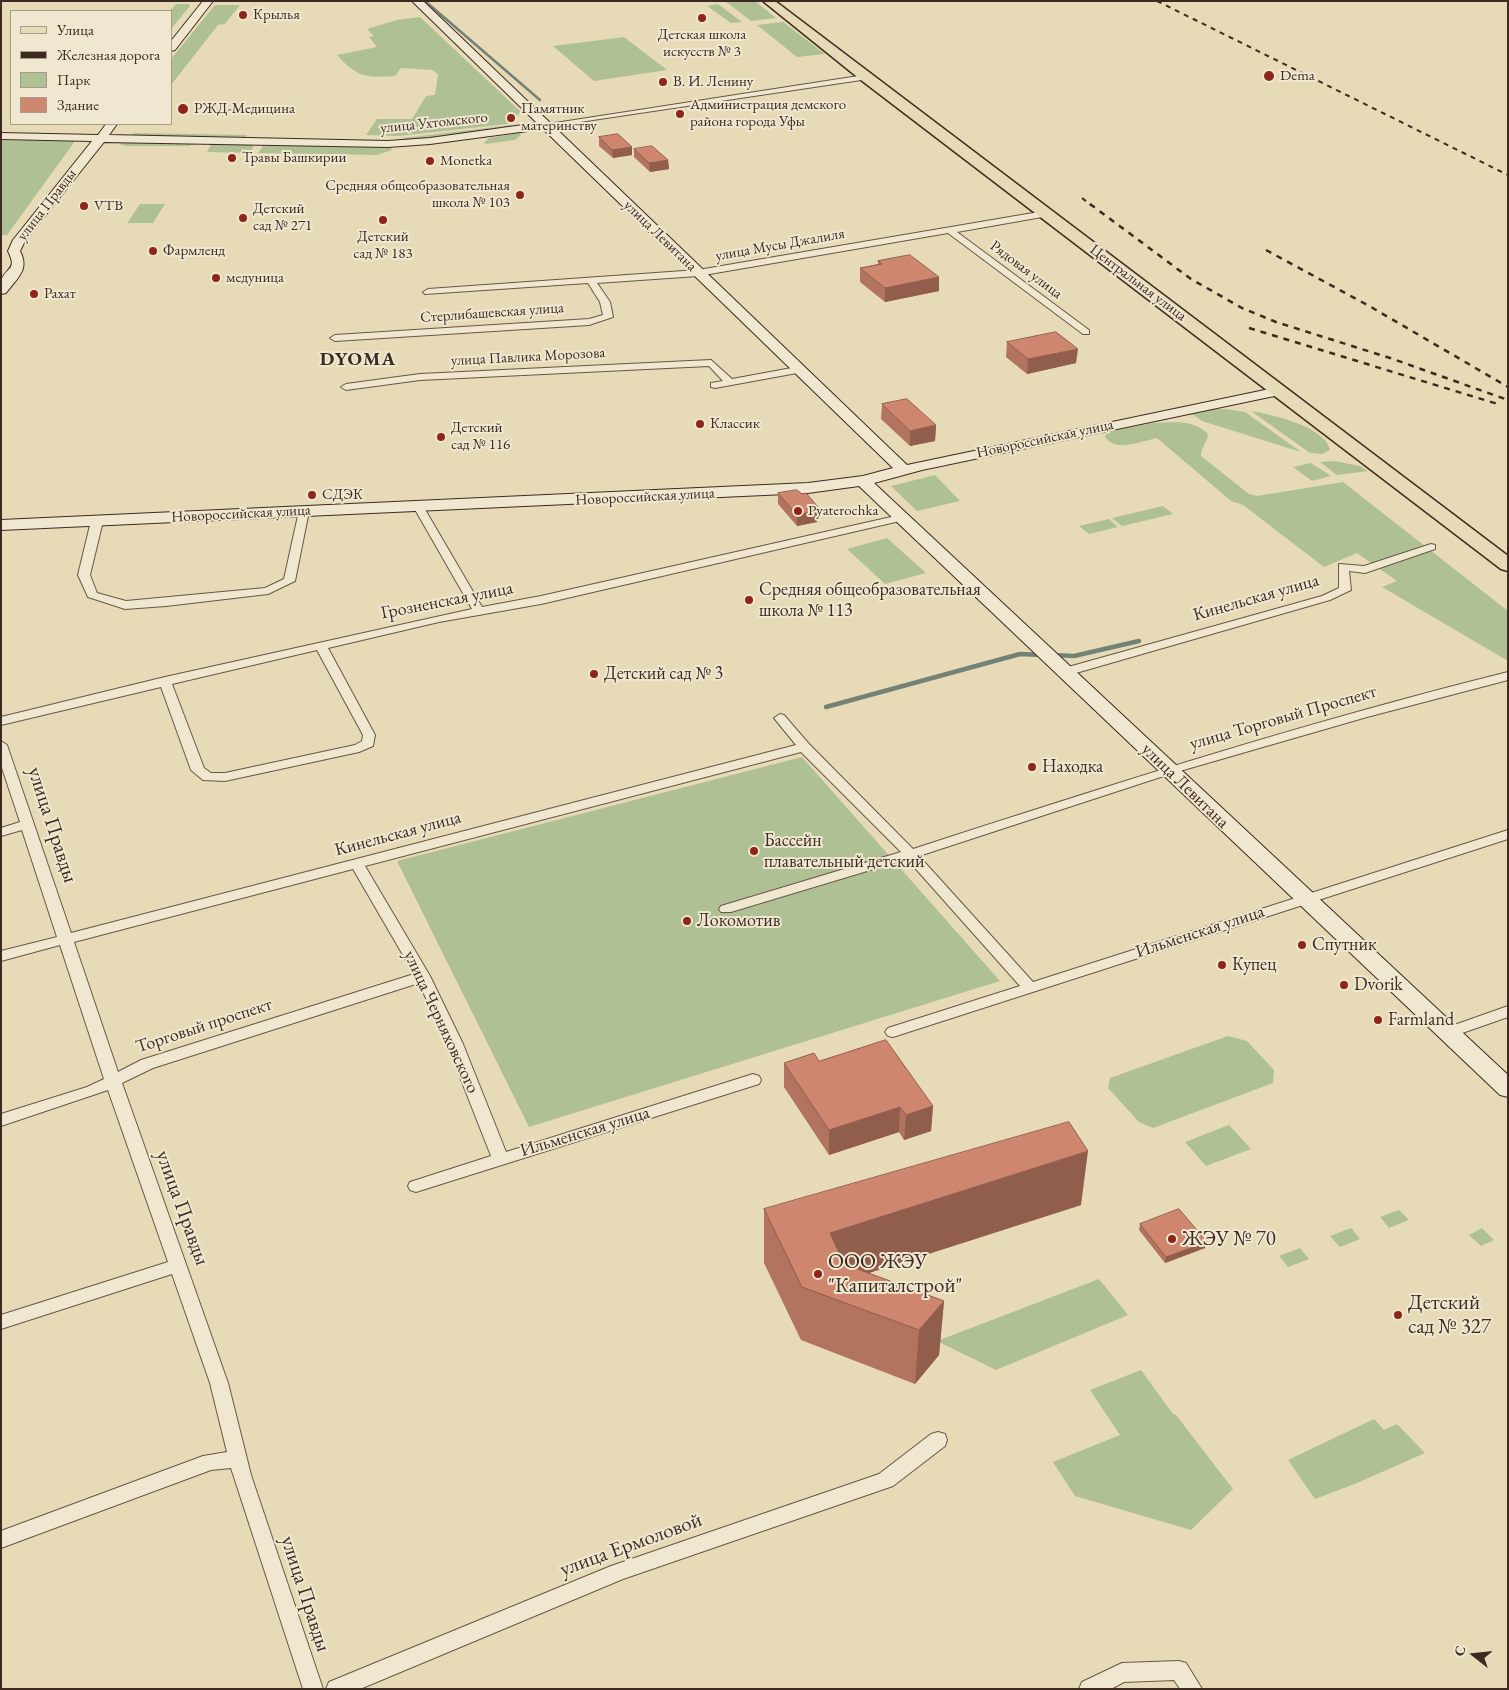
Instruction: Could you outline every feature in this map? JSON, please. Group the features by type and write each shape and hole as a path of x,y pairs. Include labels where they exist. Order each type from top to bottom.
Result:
{"main road":[{"name":"Центральная улица","path":"768,1 865,77 1280,390 1508,565"}],"street":[{"path":"172,47 208,1"},
{"name":"улица Левитана","path":"417,1 797,370 904,470"},
{"name":"улица Ухтомского","path":"1,136 388,144 546,125 865,77"},
{"name":"улица Правды","path":"1,290 18,268 19,261 14,251 18,240 111,125"},
{"name":"улица Мусы Джалиля","path":"428,292 590,279 698,273 1045,214"},
{"name":"Рядовая улица","path":"949,230 1086,332"},
{"name":"Стерлибашевская улица","path":"335,338 589,322 608,317 609,311 606,304 590,279"},
{"name":"улица Павлика Морозова","path":"346,387 420,377 711,363 730,382"},
{"path":"715,385 797,370"},
{"name":"Новороссийская улица","path":"1,525 695,495 808,488 863,481 904,470 1280,390"},
{"name":"улица Левитана","path":"863,481 1303,899 1508,1089"},
{"path":"418,506 479,611"},
{"path":"97,521 84,575 92,596 125,605 242,595 268,591 289,581 304,512"},
{"name":"Грозненская улица","path":"1,721 165,681 479,611 535,601 900,518"},
{"name":"Кинельская улица","path":"1065,672 1326,598 1346,590 1342,566 1365,570 1431,548"},
{"path":"165,681 198,770 208,777 225,777 359,748 368,743 369,735 321,646"},
{"name":"улица Торговый Проспект","path":"726,909 910,854 1168,770 1363,714 1508,676"},
{"path":"780,718 804,748 910,854 1028,986"},
{"name":"улица Правды","path":"1,745 113,1081 219,1383 242,1475 313,1689"},
{"name":"Кинельская улица","path":"1,956 804,748"},
{"path":"1,832 28,824"},
{"name":"Ильменская улица","path":"893,1032 1028,986 1508,834"},
{"name":"улица Черняховского","path":"358,865 423,976 455,1044 500,1158"},
{"name":"Торговый проспект","path":"1,1120 93,1091 147,1064 423,976"},
{"path":"1448,1033 1508,1011"},
{"name":"Ильменская улица","path":"416,1186 500,1158 753,1080"},
{"path":"1,1322 178,1265"},
{"name":"улица Ермоловой","path":"336,1689 618,1572 886,1480 938,1440"},
{"path":"1,1540 210,1462 239,1459"},
{"path":"1089,1689 1122,1673 1179,1670 1192,1689"}],"green space":[{"path":"725,1 755,1 776,18 751,21"},
{"path":"176,4 189,4 190,6 172,28 171,10"},
{"path":"718,4 742,22 731,23 707,6"},
{"path":"215,5 240,5 225,24 218,25 172,84 172,58"},
{"path":"420,17 521,112 507,124 398,136 366,135 377,119 412,119 426,96 435,95 438,74 432,70 401,68 395,76 369,76 356,72 337,55 377,47 369,37 374,36 367,29 397,20"},
{"path":"783,22 825,54 797,57 757,25"},
{"path":"624,37 667,70 594,81 553,46"},
{"path":"512,125 513,127 405,141 403,138"},
{"path":"135,133 247,135 244,140 126,138"},
{"path":"520,133 521,135 515,140 484,143 489,138"},
{"path":"1,140 75,141 7,235 1,235"},
{"path":"120,142 194,144 189,146 126,146 119,144"},
{"path":"211,144 254,145 250,153 207,152"},
{"path":"264,145 390,146 392,150 377,155 258,153"},
{"path":"140,204 165,204 153,223 127,223"},
{"path":"1226,409 1245,412 1301,452 1202,421 1192,414 1200,410"},
{"path":"1251,411 1271,415 1309,428 1326,442 1330,450 1322,454 1310,453"},
{"path":"1177,422 1194,425 1208,434 1201,456 1249,494 1257,496 1343,482 1508,611 1508,661 1382,587 1397,581 1357,553 1324,567 1243,505 1231,501 1157,438 1122,445 1109,442 1105,437 1107,432 1153,423"},
{"path":"1334,461 1360,466 1368,471 1337,475 1320,462"},
{"path":"1311,463 1331,476 1312,481 1293,467"},
{"path":"935,475 960,501 917,511 891,486"},
{"path":"1163,506 1173,514 1122,526 1112,518"},
{"path":"1109,519 1118,527 1089,534 1079,526"},
{"path":"887,538 926,573 885,584 847,549"},
{"name":"Локомотив","path":"802,757 1000,981 529,1127 397,861"},
{"path":"1228,1036 1247,1041 1274,1070 1273,1083 1153,1128 1139,1122 1108,1088 1110,1078"},
{"path":"1229,1125 1251,1149 1206,1166 1185,1142"},
{"path":"1399,1210 1409,1220 1389,1228 1380,1217"},
{"path":"1351,1228 1360,1239 1340,1247 1330,1236"},
{"path":"1482,1228 1494,1240 1481,1246 1469,1235"},
{"path":"1300,1248 1309,1259 1288,1267 1279,1256"},
{"path":"1099,1279 1128,1315 996,1370 937,1341"},
{"path":"1141,1370 1173,1414 1176,1415 1233,1489 1191,1530 1075,1496 1053,1462 1120,1435 1090,1390"},
{"path":"1374,1419 1384,1430 1397,1424 1425,1453 1315,1499 1288,1460"}],"building":[{"path":"618,134 632,147 612,150 599,137"},
{"path":"652,146 668,160 649,163 634,149"},
{"path":"910,255 939,277 885,288 860,268 882,264 878,261"},
{"path":"1056,332 1078,349 1028,359 1007,342"},
{"path":"907,399 936,425 910,431 882,404"},
{"path":"797,490 802,494 806,493 818,507 814,507 817,511 797,515 778,493"},
{"path":"886,1040 933,1106 906,1115 900,1107 829,1130 784,1063 814,1053 819,1061"},
{"path":"1069,1122 1088,1151 830,1233 844,1264 944,1301 919,1330 802,1287 764,1209"},
{"name":"ЖЭУ № 70","path":"1179,1209 1207,1242 1166,1257 1140,1224"}],"waterway":[{"path":"425,1 540,100"},
{"path":"1052,655 1074,656 1139,641"},
{"path":"826,707 1020,654 1043,655"}],"railway":[{"path":"1157,1 1508,175"},
{"path":"1082,198 1092,206"},
{"path":"1090,204 1191,279 1242,308 1276,322 1390,358 1508,400"},
{"path":"1266,250 1371,307 1508,387"},
{"path":"1249,328 1501,405"}],"place":[{"name":"Крылья","path":"243,15"},
{"name":"Детская школа искусств № 3","path":"702,18"},
{"name":"Dema","path":"1269,76"},
{"name":"В. И. Ленину","path":"663,82"},
{"name":"РЖД-Медицина","path":"183,109"},
{"name":"Администрация демского района города Уфы","path":"680,114"},
{"name":"Памятник материнству","path":"511,118"},
{"name":"Травы Башкирии","path":"232,158"},
{"name":"Monetka","path":"430,161"},
{"name":"Средняя общеобразовательная школа № 103","path":"520,195"},
{"name":"VTB","path":"84,206"},
{"name":"Детский сад № 271","path":"243,218"},
{"name":"Детский сад № 183","path":"383,220"},
{"name":"Фармленд","path":"153,251"},
{"name":"медуница","path":"216,278"},
{"name":"Рахат","path":"34,294"},
{"name":"Классик","path":"700,424"},
{"name":"Детский сад № 116","path":"441,437"},
{"name":"СДЭК","path":"312,495"},
{"name":"Pyaterochka","path":"798,511"},
{"name":"Средняя общеобразовательная школа № 113","path":"749,600"},
{"name":"Детский сад № 3","path":"594,674"},
{"name":"Находка","path":"1032,767"},
{"name":"Бассейн плавательный детский","path":"754,851"},
{"name":"Локомотив","path":"687,921"},
{"name":"Спутник","path":"1302,945"},
{"name":"Купец","path":"1222,965"},
{"name":"Dvorik","path":"1344,985"},
{"name":"Farmland","path":"1378,1020"},
{"name":"ЖЭУ № 70","path":"1172,1239"},
{"name":"ООО ЖЭУ \"Капиталстрой\"","path":"818,1274"},
{"name":"Детский сад № 327","path":"1398,1315"}],"district":[{"name":"DYOMA","path":"358,360"}]}
